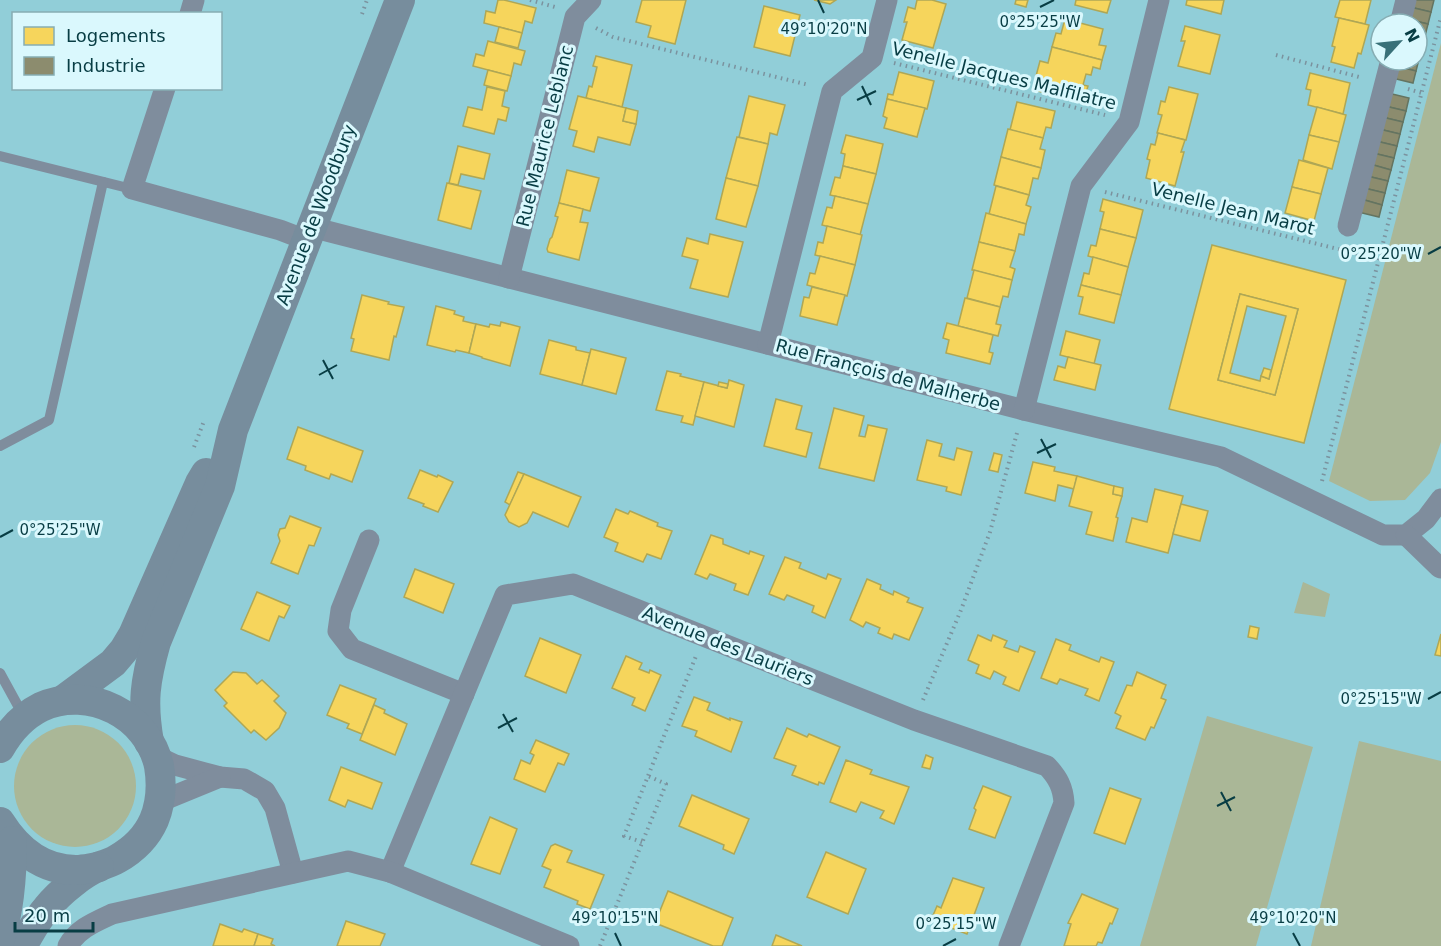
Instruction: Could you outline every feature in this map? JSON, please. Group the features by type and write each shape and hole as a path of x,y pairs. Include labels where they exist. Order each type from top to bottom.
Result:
{"street":[{"name":"Avenue de Woodbury","path":"22,946 47,907 74,882 131,850 154,820 159,802 161,779 146,720 145,696 148,669 156,642 220,486 233,430 400,0"},
{"name":"Rue Maurice Leblanc","path":"509,278 575,17 591,0"},
{"path":"768,344 832,91 872,58 887,0"},
{"path":"1024,410 1081,186 1130,122 1160,0"},
{"path":"1348,226 1387,72"},
{"path":"132,189 164,90"},
{"name":"Rue François de Malherbe","path":"132,189 280,231 309,234 509,278 1024,410 1221,457 1383,535 1406,535"},
{"name":"Avenue de Woodbury","path":"63,700 102,672 124,651 200,483 233,430"},
{"path":"1441,499 1426,519 1406,535 1441,568"},
{"path":"369,540 341,610 339,632 352,649 464,694"},
{"name":"Avenue des Lauriers","path":"390,872 505,595 573,584 914,720 1047,766 1060,782 1064,791 1064,803 1009,946"},
{"name":"Avenue de Woodbury","path":"0,748 9,733 24,717 42,706 63,700 83,700 103,704 122,713 137,725 153,749"},
{"path":"153,749 175,765 220,777 244,779 265,791 275,808 293,873"},
{"path":"159,802 220,777"},
{"name":"Avenue de Woodbury","path":"3,827 30,856 52,866 75,870 99,867"},
{"name":"Avenue de Woodbury","path":"0,939 6,920 12,870 3,827"},
{"path":"68,946 71,940 89,924 112,914 348,861 390,872 569,946"}],"lane":[{"path":"0,156 132,189"},
{"path":"0,446 49,420 103,182"},
{"path":"0,673 24,717"}],"path":[{"path":"530,0 553,6 613,37 832,91"},
{"path":"1317,503 1441,17"},
{"path":"1276,55 1422,93"},
{"name":"Venelle Jacques Malfilatre","path":"872,58 1130,122"},
{"name":"Venelle Jean Marot","path":"1081,186 1379,259"},
{"path":"914,720 961,610 990,532 1017,432"},
{"path":"642,842 624,836 704,636"},
{"path":"600,946 666,784 648,776"}],"green space":[{"path":"1441,43 1441,442 1430,473 1405,500 1370,501 1329,481"},
{"path":"1303,582 1330,594 1325,617 1294,613"},
{"path":"1207,716 1313,747 1256,946 1140,946"},
{"path":"75,725 99,729 118,743 132,762 136,786 132,810 118,829 99,843 75,847 51,843 32,829 18,810 14,786 18,762 32,743 51,729"},
{"path":"1359,741 1441,761 1441,946 1311,946"}],"building: Logements":[{"path":"498,0 536,8 532,23 525,21 522,33 484,23 486,11 495,13"},
{"path":"642,0 686,0 675,44 648,37 651,26 636,22"},
{"path":"814,0 836,0 830,4"},
{"path":"917,0 932,0 946,4 933,48 902,40 908,7 915,9"},
{"path":"1016,0 1028,0 1026,7 1015,4"},
{"path":"1076,0 1111,0 1107,13 1075,5"},
{"path":"1187,0 1224,0 1221,14 1186,5"},
{"path":"1340,0 1371,0 1365,24 1335,17"},
{"path":"764,6 800,15 790,56 754,47"},
{"path":"1339,18 1369,25 1361,54 1358,53 1354,68 1331,62 1335,47 1332,46"},
{"path":"1065,19 1103,29 1099,45 1106,46 1102,60 1052,47 1056,33 1061,34"},
{"path":"1185,26 1220,35 1210,74 1178,66 1185,41 1181,41"},
{"path":"499,27 522,33 518,48 495,42"},
{"path":"488,41 525,51 521,65 514,63 511,76 473,66 476,54 484,56"},
{"path":"1052,47 1102,60 1100,69 1093,67 1091,75 1086,74 1083,85 1088,86 1083,103 1034,90 1040,61 1048,63"},
{"path":"596,56 632,65 622,107 586,98 589,86 592,87 597,67 593,66"},
{"path":"488,70 511,76 507,91 484,85"},
{"path":"899,72 934,81 927,109 887,99 888,94 893,95"},
{"path":"1310,73 1350,83 1343,114 1308,105 1311,90 1306,89"},
{"path":"487,87 505,91 502,106 509,108 506,121 498,119 494,134 463,126 468,107 482,110"},
{"path":"1169,87 1198,94 1186,140 1157,133 1162,115 1158,114 1161,101 1165,102"},
{"path":"578,96 626,108 623,121 636,124 630,145 598,137 594,152 573,146 577,131 569,129"},
{"path":"749,96 785,105 777,135 770,133 768,144 739,137"},
{"path":"887,99 925,108 917,137 884,128 887,118 883,116"},
{"path":"1017,102 1055,111 1051,128 1046,127 1043,138 1010,130"},
{"path":"1317,107 1346,115 1339,142 1309,135"},
{"path":"626,108 638,111 636,124 623,121"},
{"path":"1008,129 1043,138 1040,149 1045,150 1041,168 1001,157"},
{"path":"1158,133 1185,140 1175,186 1146,178 1151,144 1155,145"},
{"path":"846,135 883,144 876,174 843,166 845,154 841,153"},
{"path":"1309,135 1339,142 1332,169 1303,160"},
{"path":"737,137 768,144 758,186 726,178"},
{"path":"458,146 490,154 484,179 461,174 458,185 449,183"},
{"path":"1001,157 1041,168 1038,179 1033,178 1029,195 994,185"},
{"path":"1299,160 1328,168 1321,194 1292,187"},
{"path":"843,166 876,174 868,204 830,195 835,177 840,178"},
{"path":"567,170 599,178 590,211 559,203"},
{"path":"726,178 758,186 746,227 716,219"},
{"path":"447,183 481,191 471,229 438,220"},
{"path":"996,186 1029,195 1026,205 1031,207 1026,224 989,214"},
{"path":"1292,187 1321,194 1314,221 1285,213"},
{"path":"835,196 868,204 860,235 822,225 827,207 832,208"},
{"path":"1103,199 1143,210 1136,238 1100,229 1104,212 1100,211"},
{"path":"559,203 583,209 580,222 588,223 579,260 548,252 558,217 555,216"},
{"path":"986,213 1026,224 1024,235 1019,234 1015,251 979,242"},
{"path":"827,226 862,235 855,265 815,255 818,242 823,243"},
{"path":"1100,229 1136,238 1128,267 1088,256 1091,245 1096,246"},
{"path":"710,234 743,242 728,297 690,288 698,260 682,256 687,238 708,244"},
{"path":"979,242 1015,251 1010,267 1015,269 1012,280 972,270"},
{"path":"1212,245 1346,280 1304,443 1169,409","holes":["1240,294 1298,309 1275,395 1218,380"]},
{"path":"820,256 855,265 847,296 807,285 810,273 815,274"},
{"path":"1093,257 1128,267 1121,295 1081,285 1084,273 1089,274"},
{"path":"974,270 1012,280 1008,297 1003,296 1000,307 967,298"},
{"path":"1081,285 1121,295 1114,323 1079,314 1083,297 1078,296"},
{"path":"812,287 845,295 837,325 800,316 804,297 809,298"},
{"path":"1240,294 1298,309 1275,395 1218,380","holes":["1247,306 1286,316 1269,379 1261,376 1260,381 1230,373"]},
{"path":"362,295 404,307 389,360 351,351 354,339 351,338"},
{"path":"965,298 1000,307 996,324 1001,325 998,336 958,326"},
{"path":"436,306 455,311 454,314 464,317 463,321 476,324 469,353 427,345"},
{"path":"501,322 520,327 510,366 469,353 476,324 489,327 490,324 500,326"},
{"path":"947,323 993,335 989,352 993,353 990,364 946,353 949,340 943,338"},
{"path":"1066,331 1100,340 1094,364 1060,355"},
{"path":"549,340 590,353 582,385 540,374"},
{"path":"591,349 626,358 616,394 582,385"},
{"path":"1068,357 1101,365 1095,390 1054,380 1058,366 1065,368"},
{"path":"1264,368 1271,370 1269,379 1261,376"},
{"path":"667,371 704,382 693,425 681,422 683,416 656,410"},
{"path":"729,380 744,385 734,427 695,416 704,382 727,388"},
{"path":"719,382 728,384 727,388 718,386"},
{"path":"776,399 802,406 796,429 812,433 806,457 764,446"},
{"path":"834,408 864,416 859,436 865,437 868,425 887,429 874,481 819,468"},
{"path":"298,427 363,451 352,482 331,474 329,479 305,470 306,466 287,459"},
{"path":"927,440 942,444 939,456 954,460 957,448 972,452 961,495 946,491 947,487 917,480"},
{"path":"994,453 1002,455 998,472 989,470"},
{"path":"1033,462 1055,467 1054,471 1077,476 1074,489 1058,485 1055,501 1025,493"},
{"path":"420,470 453,482 438,512 408,498"},
{"path":"518,472 524,474 510,505 505,502"},
{"path":"524,474 581,497 568,527 533,512 527,523 519,527 509,522 505,515"},
{"path":"1077,476 1114,486 1113,494 1122,496 1113,541 1086,534 1092,512 1069,506"},
{"path":"1114,486 1123,488 1122,496 1113,494"},
{"path":"1155,489 1183,496 1168,553 1126,542 1132,518 1147,522"},
{"path":"1181,504 1208,511 1200,541 1173,534"},
{"path":"616,509 628,514 630,511 658,523 657,526 672,531 661,559 647,554 643,562 615,551 618,543 604,537"},
{"path":"290,516 321,528 314,546 309,545 298,574 271,563 280,541 278,535 280,529 285,528"},
{"path":"711,535 723,539 723,544 749,554 750,551 764,556 748,595 734,590 736,584 710,574 707,579 695,574"},
{"path":"785,557 801,563 799,568 826,579 828,574 841,579 825,618 812,612 814,606 787,595 784,600 769,594"},
{"path":"415,569 454,584 443,613 404,597"},
{"path":"867,579 881,585 880,589 893,595 894,591 909,598 907,602 923,608 909,640 894,634 892,639 878,633 880,628 866,622 863,627 850,620"},
{"path":"257,592 290,606 284,618 279,616 269,641 241,629"},
{"path":"1250,626 1259,628 1257,639 1248,637"},
{"path":"1441,634 1441,656 1435,655"},
{"path":"978,635 991,641 993,635 1007,641 1004,647 1018,652 1020,646 1035,652 1019,691 1003,684 1006,677 994,671 990,679 976,673 979,665 968,660"},
{"path":"540,638 581,655 566,693 525,676"},
{"path":"1056,639 1071,645 1069,650 1099,662 1101,657 1114,662 1099,701 1085,695 1088,689 1060,679 1057,684 1041,678"},
{"path":"626,656 642,663 639,669 649,673 650,670 661,675 645,711 632,705 635,698 612,688"},
{"path":"233,672 246,673 257,684 262,680 279,696 274,701 286,713 279,728 266,740 254,730 251,733 224,706 227,703 215,690"},
{"path":"1137,672 1166,685 1161,698 1166,700 1154,728 1151,727 1145,740 1116,728 1121,716 1115,713 1127,685 1132,686"},
{"path":"340,685 376,699 362,734 347,728 349,724 327,715"},
{"path":"694,697 710,703 707,710 730,720 730,718 742,722 731,752 695,736 697,731 682,726"},
{"path":"374,705 385,710 384,713 407,724 395,755 360,740"},
{"path":"787,728 840,747 824,784 819,782 818,785 792,775 796,766 774,758"},
{"path":"536,740 569,754 564,765 558,763 545,792 514,779 521,760 530,764 534,755 530,753"},
{"path":"926,755 933,758 930,769 922,767"},
{"path":"846,760 872,770 870,774 909,787 894,824 880,818 884,811 861,802 856,812 830,802"},
{"path":"341,767 382,783 372,809 348,800 345,807 329,800"},
{"path":"983,786 1011,797 995,838 969,829"},
{"path":"1110,788 1141,799 1125,844 1094,833"},
{"path":"692,795 749,819 734,854 723,849 724,845 679,826"},
{"path":"490,817 517,829 500,874 471,864"},
{"path":"555,844 572,851 567,862 604,875 590,909 577,904 578,901 544,887 551,870 542,866 551,846"},
{"path":"826,852 866,869 848,914 807,897"},
{"path":"953,878 984,888 967,934 931,920 937,906 941,908"},
{"path":"668,891 733,918 722,946 713,946 655,923"},
{"path":"1082,894 1118,909 1102,943 1098,942 1096,946 1064,946 1071,924 1068,923"},
{"path":"346,921 385,934 380,946 337,946"},
{"path":"220,924 242,932 244,929 258,934 254,946 213,946"},
{"path":"258,934 273,939 271,944 275,946 254,946"},
{"path":"776,935 802,946 772,946"}],"building: Industrie":[{"path":"1412,0 1434,0 1431,12 1410,7"},
{"path":"1410,7 1431,12 1429,20 1429,12 1409,12"},
{"path":"1394,72 1416,72 1413,83 1392,78"},
{"path":"1388,93 1409,98 1406,111 1385,106"},
{"path":"1385,106 1406,111 1403,122 1382,117"},
{"path":"1382,117 1403,122 1400,134 1379,129"},
{"path":"1379,129 1400,134 1397,146 1376,141"},
{"path":"1376,141 1397,146 1394,158 1373,153"},
{"path":"1373,153 1394,158 1391,170 1370,164"},
{"path":"1370,164 1391,170 1388,181 1367,176"},
{"path":"1367,176 1388,181 1385,193 1364,188"},
{"path":"1364,188 1385,193 1382,205 1361,199"},
{"path":"1361,199 1382,205 1379,217 1358,212"}]}
